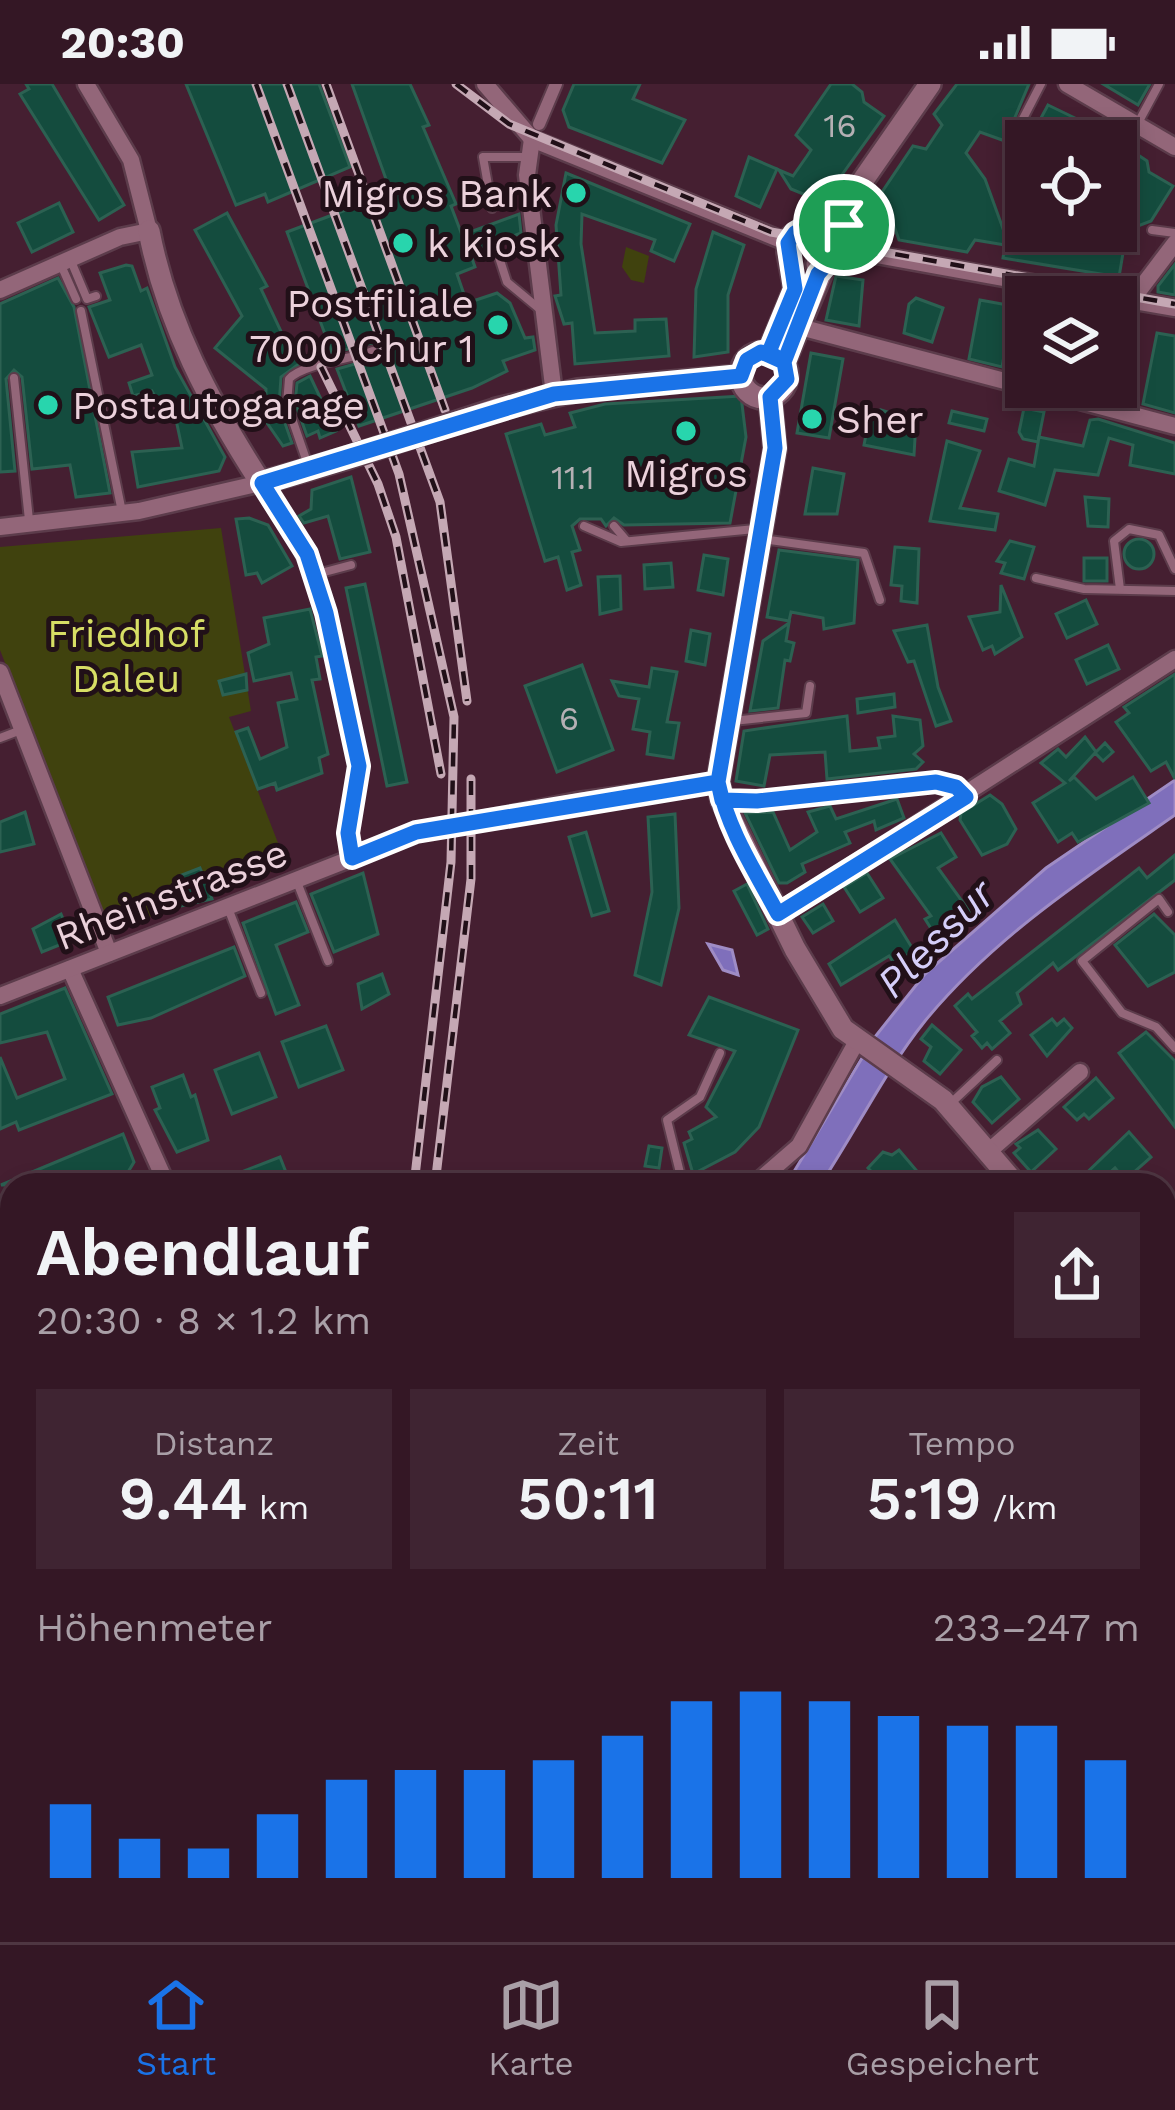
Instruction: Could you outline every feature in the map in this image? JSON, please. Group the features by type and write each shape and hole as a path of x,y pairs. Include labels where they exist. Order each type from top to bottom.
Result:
{"street":[{"path":"86,84 131,160 157,273 184,347 316,574 359,766 348,833 352,858"},
{"path":"484,84 534,140 791,253 811,267 835,255 1005,281"},
{"path":"554,394 542,311 534,140 556,84"},
{"path":"836,219 930,84"},
{"path":"1067,84 1130,120"},
{"path":"1137,124 1175,147"},
{"path":"741,376 754,396 770,397 784,387 776,357 791,308 795,233 821,218 836,219 846,230 800,327 776,357"},
{"path":"0,290 149,231"},
{"path":"1137,281 1175,243"},
{"path":"1137,302 1175,308"},
{"path":"800,327 1175,426"},
{"path":"741,376 753,355 776,357"},
{"path":"0,527 122,513 262,483 554,394 741,376"},
{"path":"770,397 775,448 720,791 821,994 860,1043 949,1106 1006,1173"},
{"path":"778,914 1175,659"},
{"path":"0,672 110,953"},
{"name":"Rheinstrasse","path":"0,997 416,832 578,801 720,791 757,801 936,782 956,787 966,797"},
{"path":"70,969 162,1173"},
{"path":"768,1173 799,1146 860,1043"},
{"path":"988,1152 1080,1072"}],"lane":[{"path":"1022,120 1041,84"},
{"path":"1137,124 1159,84"},
{"path":"492,208 483,157 534,140"},
{"path":"1152,230 1175,233"},
{"path":"496,248 507,282 542,311"},
{"path":"65,262 87,298 96,296"},
{"path":"65,262 76,299"},
{"path":"81,311 122,513"},
{"path":"309,469 287,404 289,380 307,367 332,366 374,351"},
{"path":"14,379 29,524"},
{"path":"584,526 603,538 627,542 762,534 864,554 880,600"},
{"path":"614,526 627,542"},
{"path":"1120,589 1114,542 1130,529 1159,535 1175,569"},
{"path":"316,574 351,565"},
{"path":"1036,578 1175,591"},
{"path":"731,721 806,713 810,686"},
{"path":"0,738 21,730"},
{"path":"297,880 328,961"},
{"path":"1168,912 1159,899 1082,961 1122,1013 1156,1027 1175,1048"},
{"path":"227,907 261,993"},
{"path":"680,1173 667,1120 700,1096 720,1053"},
{"path":"949,1106 997,1060"}],"green space":[{"path":"626,247 649,256 644,283 631,280 622,267"},
{"name":"Friedhof Daleu","path":"221,528 251,711 229,717 287,866 225,887 218,869 203,875 199,868 165,890 172,908 111,933 0,650 0,547"}],"shaded area":[{"path":"1175,780 1175,815 1011,935 925,1021 827,1173 793,1173 874,1038 925,974 1046,868"},
{"path":"708,944 732,950 738,975 723,970"}],"building":[{"path":"26,84 52,84 124,205 99,220 20,94 29,89"},
{"path":"186,84 319,84 350,167 268,202 265,194 236,205"},
{"path":"352,84 410,84 429,125 423,127 456,204 451,206 462,235 519,214 521,233 470,253 475,267 457,274 467,303 497,293 510,303 525,338 533,337 535,350 503,361 507,371 472,388 359,426 337,369 376,358 380,348 372,343 332,353 287,232 391,193"},
{"path":"574,84 640,84 633,99 685,120 662,163 569,127 563,110"},
{"path":"831,84 852,84 862,92 864,102 884,116 826,197 820,193 813,198 791,189 779,170 793,176 811,150 796,135"},
{"path":"957,84 1029,84 1014,120 1005,120 1005,141 980,132 966,153 985,179 1005,245 975,240 967,252 899,240 882,192 913,146 926,149 942,125 934,114"},
{"path":"1103,84 1150,84 1138,105"},
{"path":"1048,105 1079,120 1040,120"},
{"path":"1137,154 1147,161 1149,172 1173,186 1151,221 1137,226"},
{"path":"749,157 777,169 760,207 736,196"},
{"path":"566,173 690,224 674,261 651,251 655,240 582,214 581,244 595,333 635,331 635,320 666,319 669,356 575,364 572,323 564,324 555,296 561,295 556,225"},
{"path":"59,203 73,232 32,252 18,223"},
{"path":"227,213 267,286 261,289 293,357 298,351 303,361 281,377 279,406 292,443 283,446 265,420 266,389 215,348 242,316 195,230"},
{"path":"713,232 744,245 728,295 728,352 694,357 696,289"},
{"path":"1005,245 1005,252 1123,252 1119,276 1003,258"},
{"path":"1175,264 1175,295 1158,292 1158,286"},
{"path":"132,266 141,291 147,288 175,367 225,457 219,471 138,487 132,452 182,448 175,415 167,419 152,391 133,396 129,383 152,375 141,345 109,357 89,307 110,300 100,273"},
{"path":"836,276 863,280 859,326 826,320"},
{"name":"Postautogarage","path":"58,278 74,307 110,493 76,497 70,465 32,469 22,377 14,370 6,379 15,471 0,472 0,304"},
{"path":"916,298 943,308 932,342 904,333 909,304"},
{"path":"980,300 1005,305 1002,367 969,359"},
{"path":"1157,333 1175,336 1175,413 1143,404"},
{"path":"811,353 843,359 829,438 797,433"},
{"path":"310,376 336,431 320,438 318,431 307,436 295,403 297,383"},
{"path":"741,396 746,437 730,523 624,525 614,518 606,526 601,519 580,519 572,526 580,550 572,552 581,585 567,590 558,557 545,561 506,434 541,424 545,435 575,427 570,413 605,404"},
{"path":"1024,408 1044,412 1038,442 1023,439 1019,432"},
{"path":"881,410 916,421 914,455 864,445 870,414 880,416"},
{"path":"952,411 987,419 984,431 949,423"},
{"path":"1090,420 1175,443 1175,474 1130,465 1133,445 1109,438 1098,475 1055,470 1045,505 999,491 1009,459 1034,466 1039,437 1083,446"},
{"path":"947,441 980,451 960,508 998,514 995,530 930,521"},
{"path":"813,468 844,474 837,514 805,514"},
{"path":"351,477 370,552 340,559 328,516 304,523 299,516 311,509 312,490"},
{"path":"1085,497 1109,499 1108,527 1088,526"},
{"path":"236,519 268,525 292,566 262,583 257,573 246,575"},
{"path":"1139,539 1150,543 1154,554 1150,565 1139,569 1128,565 1124,554 1128,543"},
{"path":"1010,541 1034,547 1024,579 1001,573 1005,563 997,561"},
{"path":"895,547 919,549 917,603 901,601 902,586 891,585"},
{"path":"779,550 858,560 854,623 824,629 823,618 791,612 789,621 767,617"},
{"path":"704,555 728,559 723,595 698,590"},
{"path":"1084,558 1107,558 1107,581 1084,581"},
{"path":"671,563 673,587 645,589 644,565"},
{"path":"620,576 621,609 600,614 598,577"},
{"path":"365,584 407,782 387,786 346,588"},
{"path":"1001,585 1022,637 995,654 992,646 983,650 969,617 1000,612"},
{"path":"1086,600 1097,624 1067,638 1056,614"},
{"path":"310,609 322,656 316,657 320,679 312,680 328,754 319,758 322,773 277,790 275,783 258,789 236,732 248,728 260,759 287,747 278,703 297,699 291,673 254,681 248,653 269,644 264,618"},
{"path":"789,623 786,641 794,643 790,661 785,660 778,708 750,711 763,641"},
{"path":"927,625 938,687 951,721 936,726 914,661 908,662 894,631"},
{"path":"691,630 710,634 705,665 686,661"},
{"path":"1108,645 1119,669 1087,684 1076,660"},
{"path":"582,665 613,750 557,772 525,686"},
{"path":"652,668 677,672 667,722 679,723 673,758 647,754 650,732 633,729 639,699 619,696 612,681 649,687"},
{"path":"246,674 247,690 223,695 219,681"},
{"path":"1175,674 1175,779 1166,762 1151,771 1116,722 1129,713 1124,707"},
{"path":"894,694 895,707 858,713 857,699"},
{"path":"847,716 850,751 880,748 878,738 895,736 893,716 920,720 923,746 914,754 923,762 916,769 827,779 825,752 770,755 764,786 736,781 744,731"},
{"path":"1085,737 1096,752 1105,743 1113,752 1103,761 1095,753 1069,781 1074,777 1096,799 1133,777 1149,803 1078,842 1072,833 1058,842 1033,803 1065,783 1041,763 1058,749 1066,757"},
{"path":"990,795 1002,804 1016,829 1007,844 982,855 960,820 961,813"},
{"path":"897,799 904,818 876,830 874,821 845,832 850,843 802,864 805,872 787,883 779,883 745,813 773,812 790,850 817,832 808,812 830,806 836,819"},
{"path":"25,812 34,844 0,852 0,822"},
{"path":"675,814 679,908 661,985 635,975 652,892 648,817"},
{"path":"586,832 609,911 592,916 569,837"},
{"path":"941,833 956,857 938,868 975,919 939,941 925,919 931,916 890,859"},
{"path":"1175,855 1175,880 1058,970 1053,963 1017,993 1021,1004 1000,1021 1010,1033 992,1049 987,1043 982,1048 972,1036 977,1032 955,1006 968,994 972,999 1139,868 1147,878"},
{"path":"200,868 203,875 218,869 225,887 210,893 212,899 172,908 165,890 182,883 179,876"},
{"path":"363,873 378,934 334,952 311,894"},
{"path":"867,873 883,898 860,912 844,887"},
{"path":"747,884 768,929 757,935 734,891"},
{"path":"296,902 308,932 276,945 299,1005 276,1014 243,923"},
{"path":"823,904 833,921 813,933 802,917"},
{"path":"61,914 72,940 42,952 33,929"},
{"path":"1154,914 1175,935 1175,972 1148,986 1115,945"},
{"path":"895,920 914,951 894,963 889,956 841,985 829,964"},
{"path":"234,947 245,976 151,1018 118,1025 108,997"},
{"path":"382,974 389,994 362,1009 358,984"},
{"path":"65,988 112,1094 19,1130 16,1122 0,1129 0,1057 17,1098 65,1079 47,1032 0,1043 0,1014"},
{"path":"709,997 798,1030 759,1127 735,1152 695,1173 684,1143 692,1139 689,1132 716,1117 706,1107 735,1051 689,1035"},
{"path":"1052,1019 1057,1025 1064,1019 1072,1028 1047,1056 1031,1035"},
{"path":"932,1025 961,1050 940,1074 924,1061 931,1047 921,1039"},
{"path":"326,1026 343,1070 299,1087 282,1042"},
{"path":"1146,1032 1175,1061 1175,1127 1119,1053"},
{"path":"259,1053 276,1097 232,1114 215,1070"},
{"path":"183,1075 191,1097 195,1095 208,1140 177,1152 155,1110 160,1108 152,1087"},
{"path":"1001,1077 1019,1099 992,1123 973,1102 982,1087"},
{"path":"1096,1078 1113,1098 1089,1119 1084,1114 1077,1120 1064,1107"},
{"path":"1038,1130 1056,1149 1031,1172 1014,1153 1020,1148 1016,1144"},
{"path":"1129,1132 1151,1157 1133,1173 1119,1173 1115,1168 1109,1173 1086,1173"},
{"path":"123,1134 134,1162 125,1173 30,1173"},
{"path":"649,1146 662,1148 659,1168 645,1166"},
{"path":"899,1150 919,1173 873,1173 868,1168 883,1152 892,1155"},
{"path":"280,1157 286,1173 239,1173"}],"railway":[{"path":"256,84 399,474 454,717 451,862 415,1173"},
{"path":"287,84 440,502 467,701"},
{"path":"326,84 445,410"},
{"path":"456,84 509,124 771,232 1175,304"},
{"path":"321,367 378,484 396,537 441,774"},
{"path":"436,1173 471,879 471,779"}],"place":[{"name":"Migros Bank","path":"576,193"},
{"name":"k kiosk","path":"403,243"},
{"name":"Postfiliale 7000 Chur 1","path":"498,325"},
{"name":"Postautogarage","path":"48,405"},
{"name":"Sher","path":"812,419"},
{"name":"Migros","path":"686,431"}],"route":[{"path":"844,225 821,218 795,233 788,243 795,289 769,352 784,362 787,379 778,394 770,397 775,448 718,782 722,800 757,801 936,782 956,787 966,797 778,914 729,822 722,800 718,782 578,801 416,832 352,858 348,833 360,787 359,766 326,613 307,554 262,483 554,394 741,376 747,360 761,352 784,362 818,274 826,260 843,249 844,225"}],"water label":[{"name":"Plessur","path":"935,938"}]}
